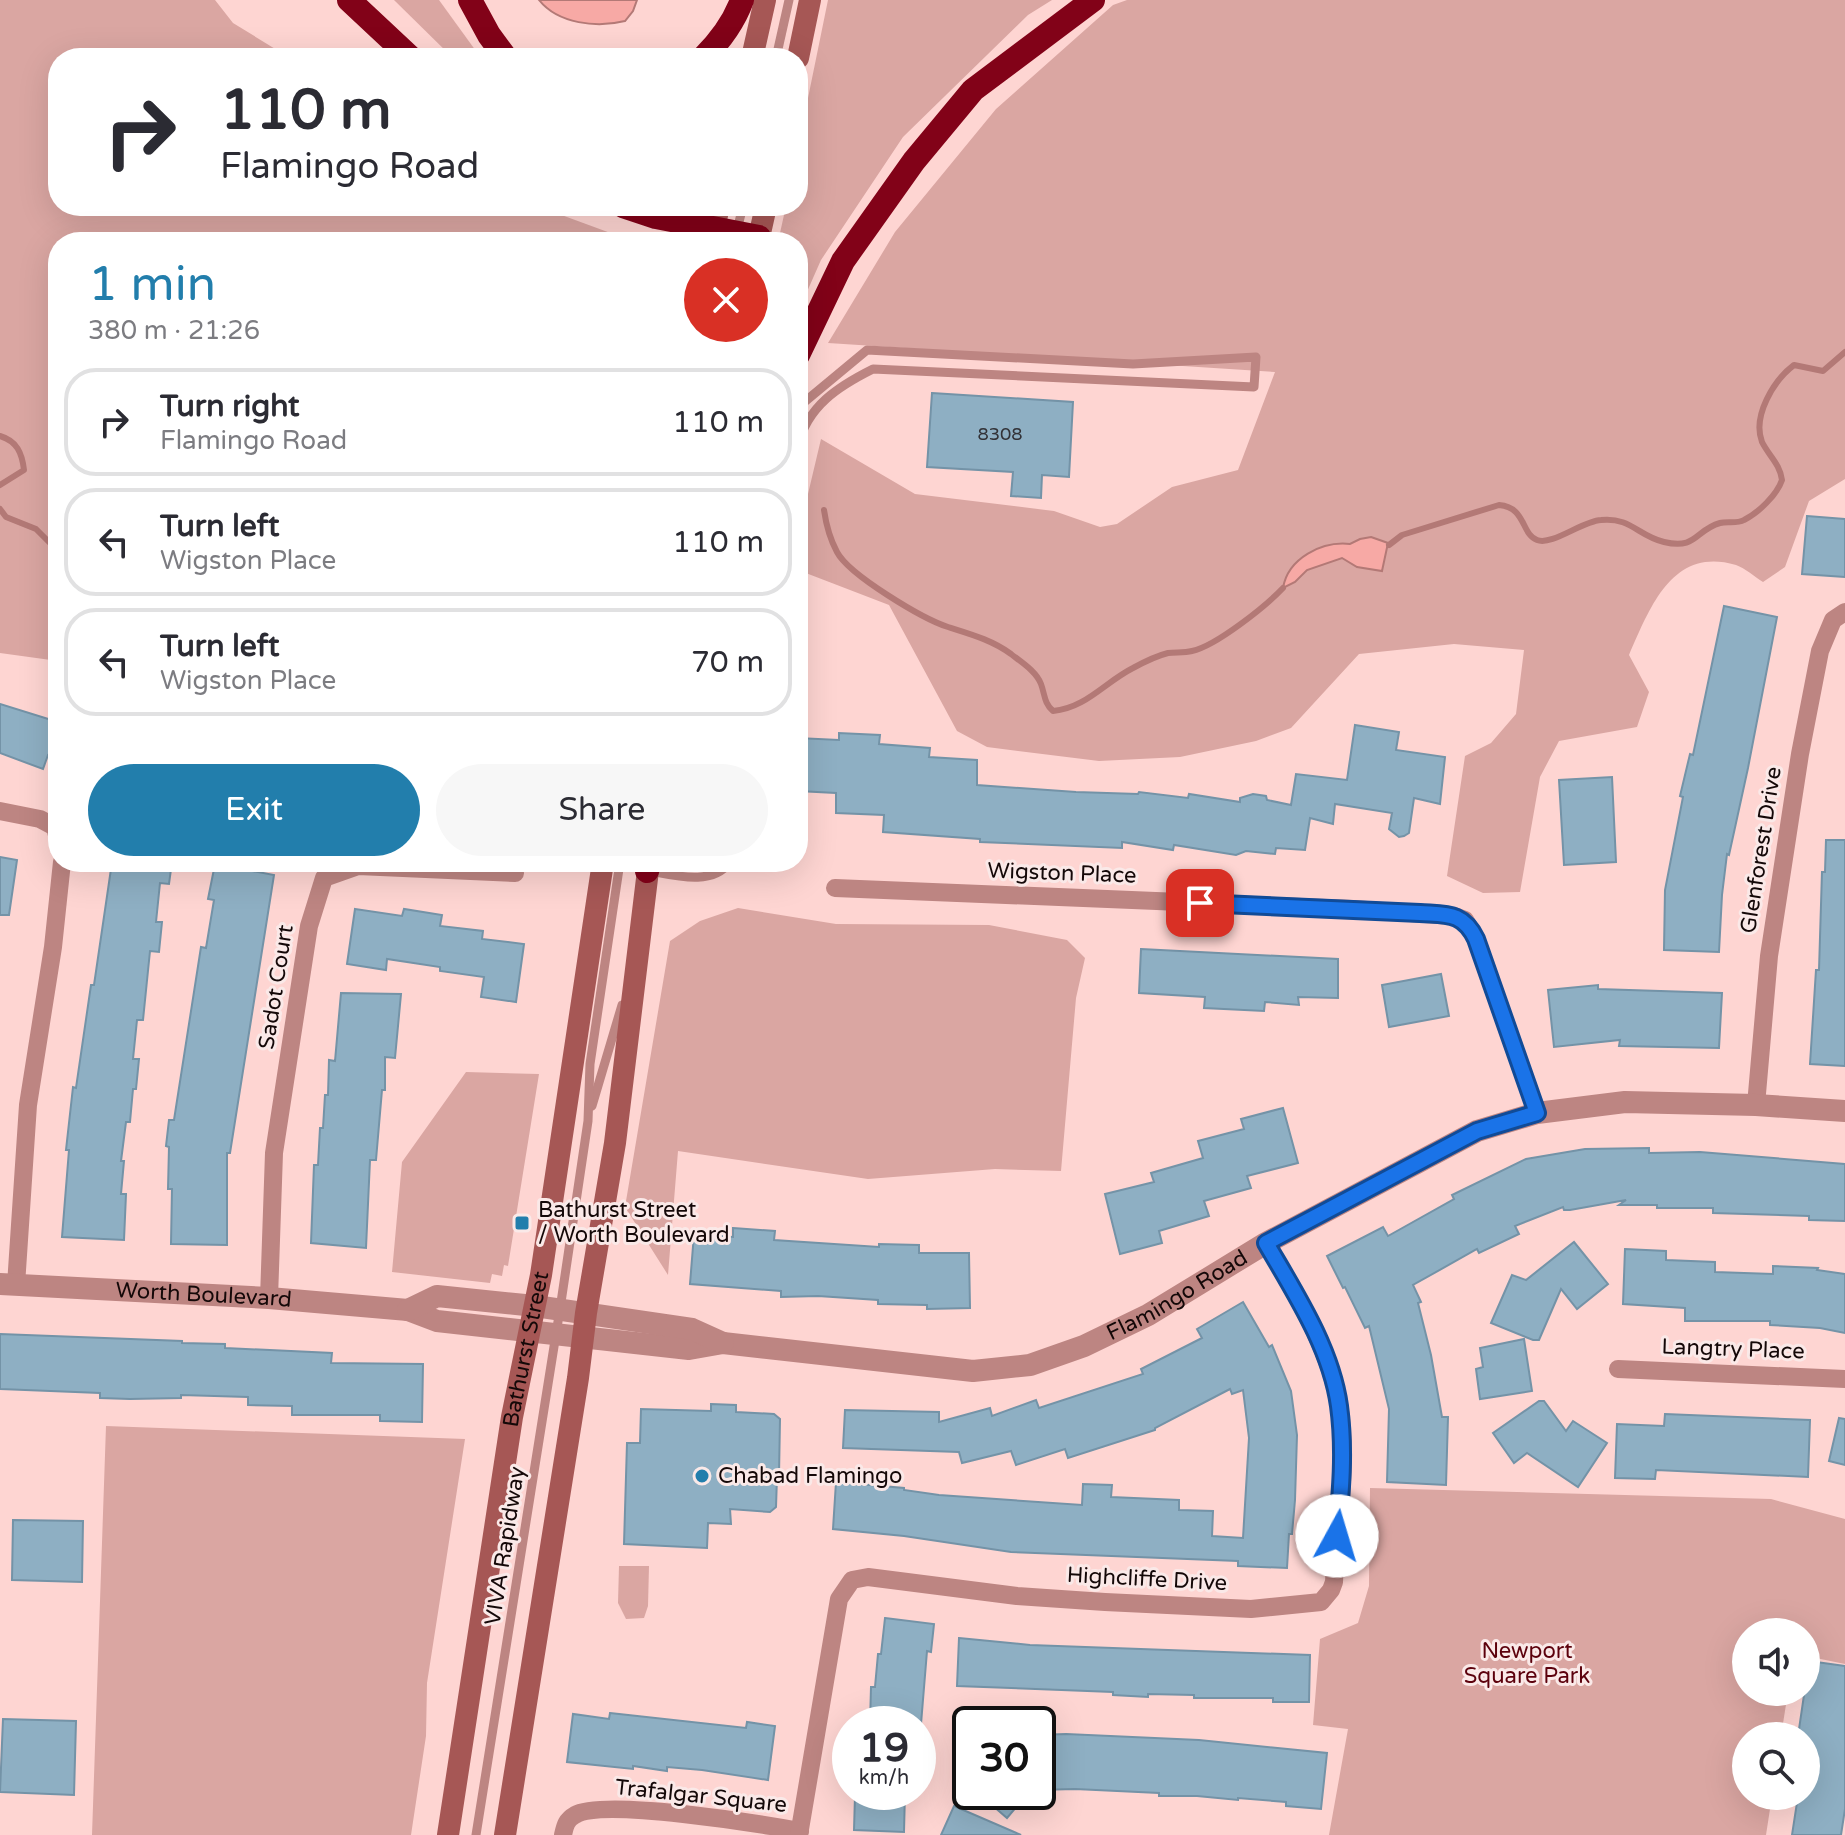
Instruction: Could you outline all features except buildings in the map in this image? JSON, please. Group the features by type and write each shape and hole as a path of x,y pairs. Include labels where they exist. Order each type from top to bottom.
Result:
{"highway":[{"path":"349,0 400,48"},
{"path":"470,0 499,48"},
{"path":"711,48 742,0"},
{"path":"808,334 843,261 914,161 973,90 1093,0"},
{"path":"653,216 728,232"}],"main road":[{"path":"754,48 765,0"},
{"path":"800,48 810,0"},
{"path":"734,232 754,216"},
{"name":"Bathurst Street","path":"448,1835 512,1417 535,1306 601,872"},
{"path":"505,1835 615,1143 647,872"}],"street":[{"name":"Glenforest Drive","path":"1756,1105 1769,956 1800,754 1820,651 1833,620 1845,612"},
{"path":"0,811 48,823"},
{"path":"8,1284 30,1082 53,947 61,872"},
{"name":"Sadot Court","path":"269,1298 274,1153 309,926 324,878 341,872"},
{"name":"Sadot Court","path":"493,872 515,873"},
{"name":"Wigston Place","path":"835,888 1336,908 1454,916 1465,920 1476,939 1537,1113"},
{"name":"Flamingo Road","path":"556,1335 689,1349 723,1343 973,1371 1030,1365 1084,1346 1148,1315 1266,1243 1477,1131 1537,1113 1625,1102 1845,1111"},
{"name":"Highcliffe Drive","path":"800,1833 839,1599 852,1580 868,1577 1017,1596 1251,1609 1321,1602 1331,1590 1343,1475 1339,1404 1313,1326 1266,1243"},
{"name":"Worth Boulevard","path":"8,1284 269,1298 408,1310 437,1321 556,1335"},
{"name":"Worth Boulevard","path":"408,1310 437,1296 560,1309"},
{"name":"Flamingo Road","path":"560,1309 692,1329 723,1343"},
{"name":"Langtry Place","path":"1618,1369 1845,1379"},
{"name":"Trafalgar Square","path":"563,1835 566,1823 575,1814 592,1809 654,1811 800,1833"}],"lane":[{"path":"778,48 789,0"},
{"path":"808,399 867,350 1133,364 1256,357 1254,387 873,369 843,384 819,405 808,426"},
{"name":"VIVA Rapidway","path":"476,1835 588,1121 590,1064 619,872"},
{"path":"669,872 684,877 716,876 720,872"},
{"name":"VIVA Rapidway","path":"588,1121 637,958"}],"green space":[{"path":"0,0 215,0 233,23 274,48 48,48 48,216 564,216 608,232 48,232 48,660 0,653"},
{"path":"394,0 439,0 474,48 443,48"},
{"path":"828,0 1052,0 1028,15 903,137 821,260 808,289 808,232 780,232 784,216 808,216 808,98"},
{"path":"1127,0 1845,0 1845,479 1809,501 1785,567 1763,582 1739,566 1714,561 1695,564 1666,585 1629,655 1649,692 1637,727 1559,741 1540,777 1520,892 1483,893 1447,876 1465,756 1491,743 1516,714 1524,650 1454,644 1359,654 1291,728 1256,741 1180,757 1099,761 987,747 957,731 889,605 808,574 808,494 821,439 915,494 1054,511 1100,527 1117,524 1172,487 1238,470 1275,372 828,343 895,232 996,109 1113,5"},
{"path":"738,908 836,924 989,925 1067,940 1085,958 1076,998 1061,1171 995,1169 868,1179 678,1151 668,1275 625,1207 670,941 700,921"},
{"path":"466,1072 539,1074 508,1266 504,1265 502,1276 492,1274 490,1283 392,1272 402,1162"},
{"path":"106,1426 465,1439 427,1683 426,1736 411,1835 92,1835"},
{"name":"Newport Square Park","path":"1370,1488 1771,1499 1845,1519 1845,1664 1820,1659 1820,1618 1732,1618 1732,1706 1786,1706 1783,1722 1732,1722 1732,1810 1770,1810 1766,1835 1329,1835 1348,1729 1313,1725 1320,1639 1358,1623 1369,1586"},
{"path":"619,1566 649,1566 648,1606 644,1618 626,1619 618,1603"}],"shaded area":[{"path":"539,0 637,0 625,21 590,24 567,19"},
{"path":"1371,537 1388,543 1382,571 1357,567 1342,558 1307,570 1283,588 1292,568 1308,554 1328,545 1350,544"}],"waterway":[{"path":"1389,545 1402,535 1499,505 1514,510 1532,537 1543,541 1593,521 1611,520 1675,544 1690,541 1720,523 1741,521 1766,503 1782,480 1760,432 1762,410 1772,389 1794,365 1823,371 1845,352"},
{"path":"0,436 18,448 24,470 0,485"},
{"path":"0,509 6,517 36,529 48,541"},
{"path":"824,510 837,552 856,572 922,615 1004,649 1036,675 1046,702 1053,711 1085,700 1150,659 1168,653 1192,651 1214,642 1253,615 1283,588"}],"place":[{"name":"Bathurst Street / Worth Boulevard","path":"522,1223"},
{"name":"Chabad Flamingo","path":"702,1476"}],"route":[{"path":"1200,903 1440,914 1465,920 1476,939 1537,1113 1477,1131 1266,1243 1313,1326 1339,1404 1343,1475 1337,1536"}]}
